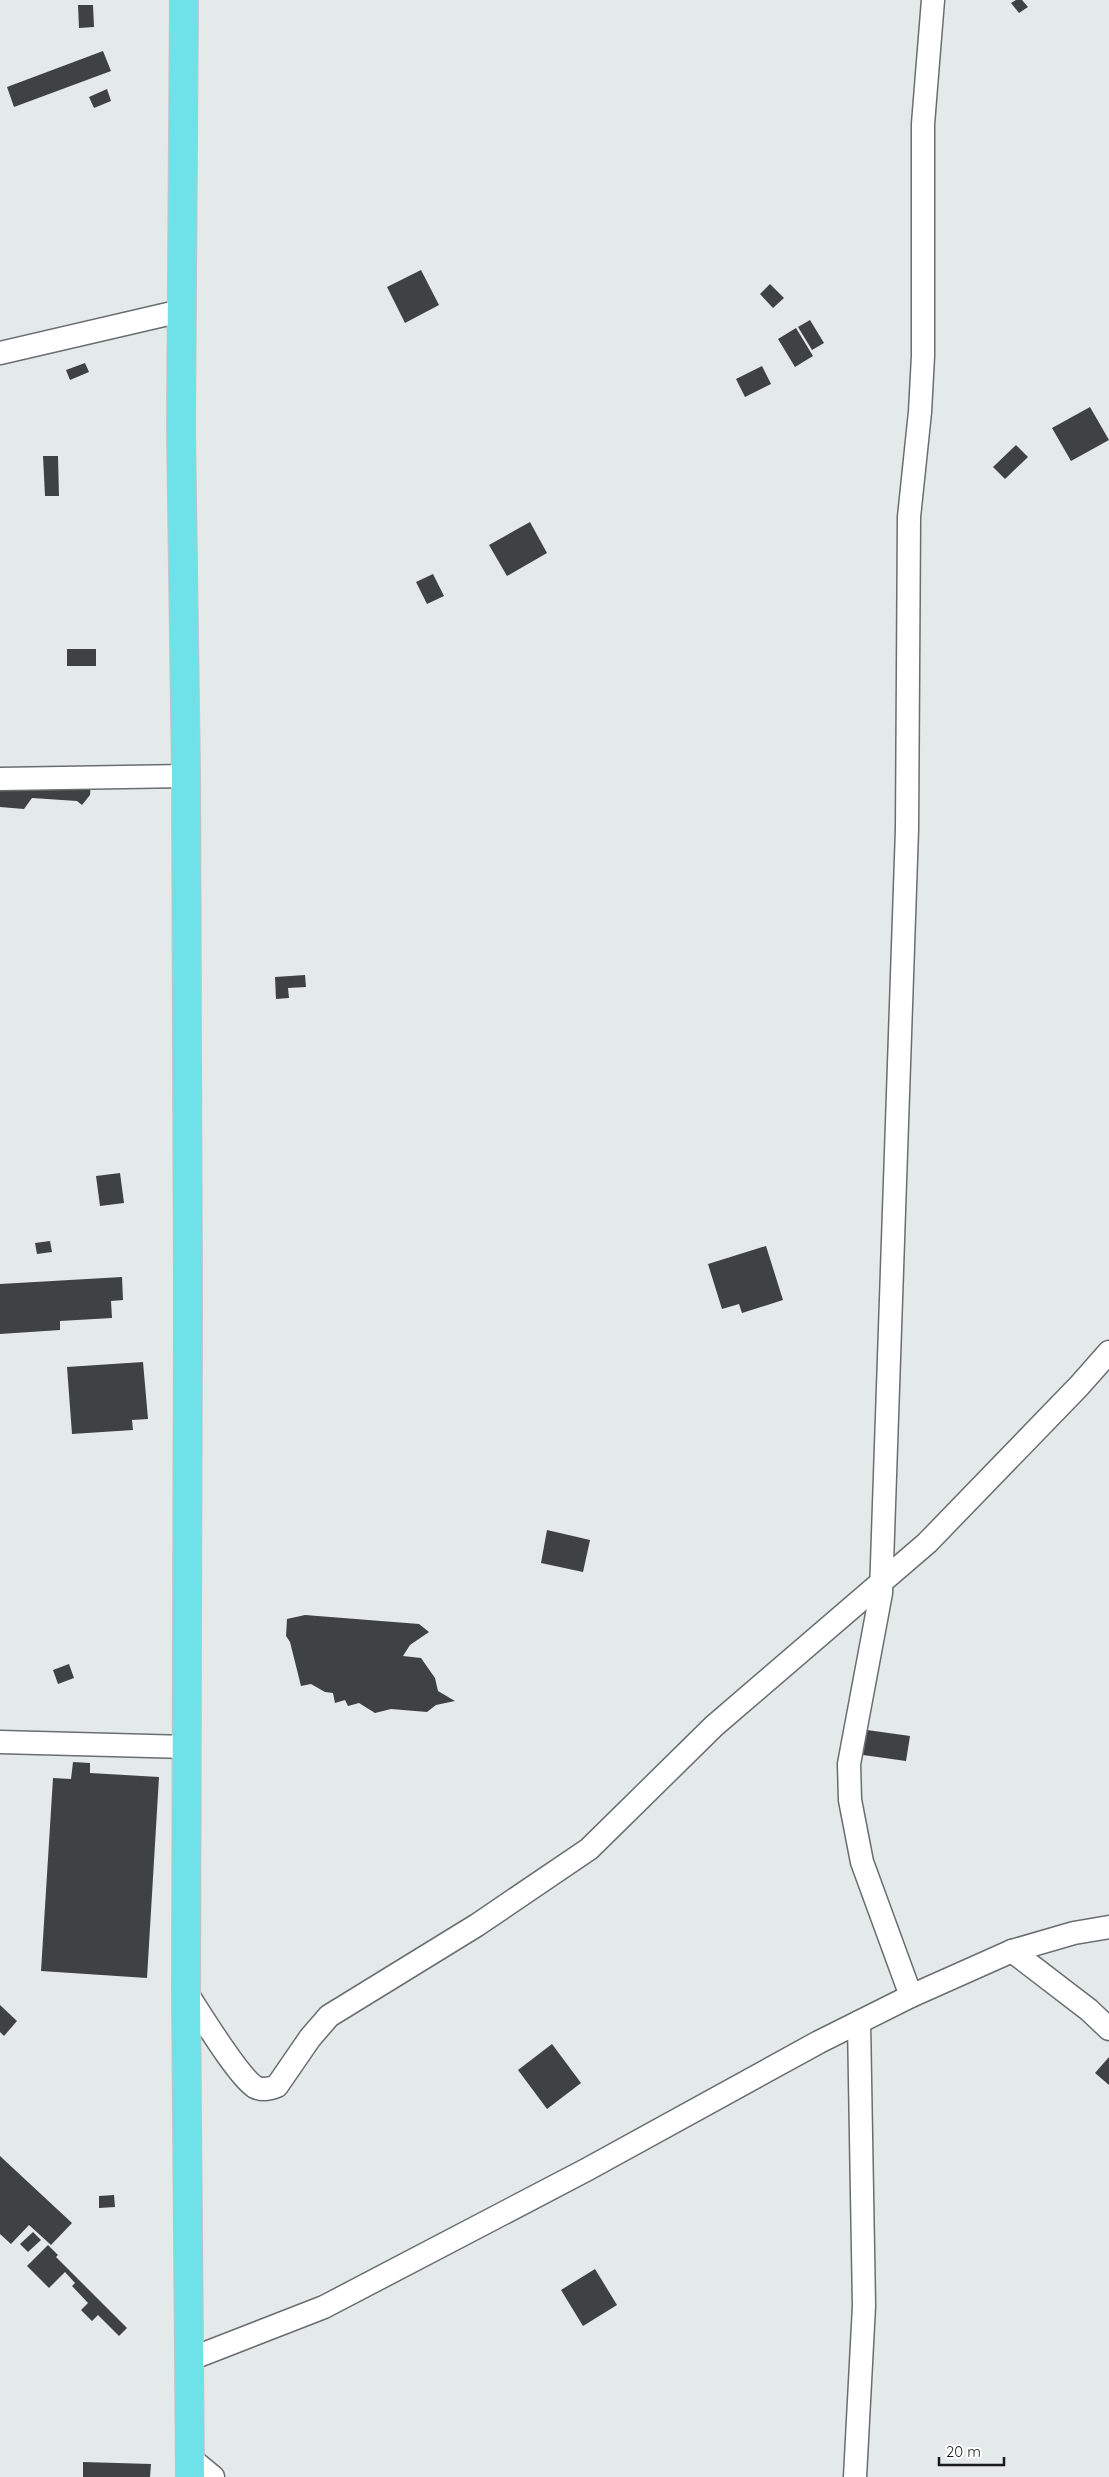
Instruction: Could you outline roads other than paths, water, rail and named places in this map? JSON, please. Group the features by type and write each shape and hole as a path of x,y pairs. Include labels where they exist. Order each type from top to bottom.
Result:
{"main road":[{"path":"184,0 181,311 186,776 188,1292 186,1992 190,2467"}],"street":[{"path":"911,1996 862,1862 850,1800 849,1764 882,1582 907,829 908,545 921,393 923,124 933,0"},
{"path":"0,354 181,311"},
{"path":"0,779 186,776"},
{"path":"186,1992 246,2078 262,2089 270,2089 277,2086 310,2038 330,2016 477,1925 583,1854 640,1801 714,1726 927,1543 1079,1386 1109,1352"},
{"path":"0,1742 187,1747"},
{"path":"188,2360 324,2307 586,2170 819,2042 911,1996 1012,1951 1074,1933 1109,1927"},
{"path":"1012,1951 1089,2010 1109,2029"},
{"path":"856,2477 864,2306 860,2022"},
{"path":"190,2467 212,2477"}]}
